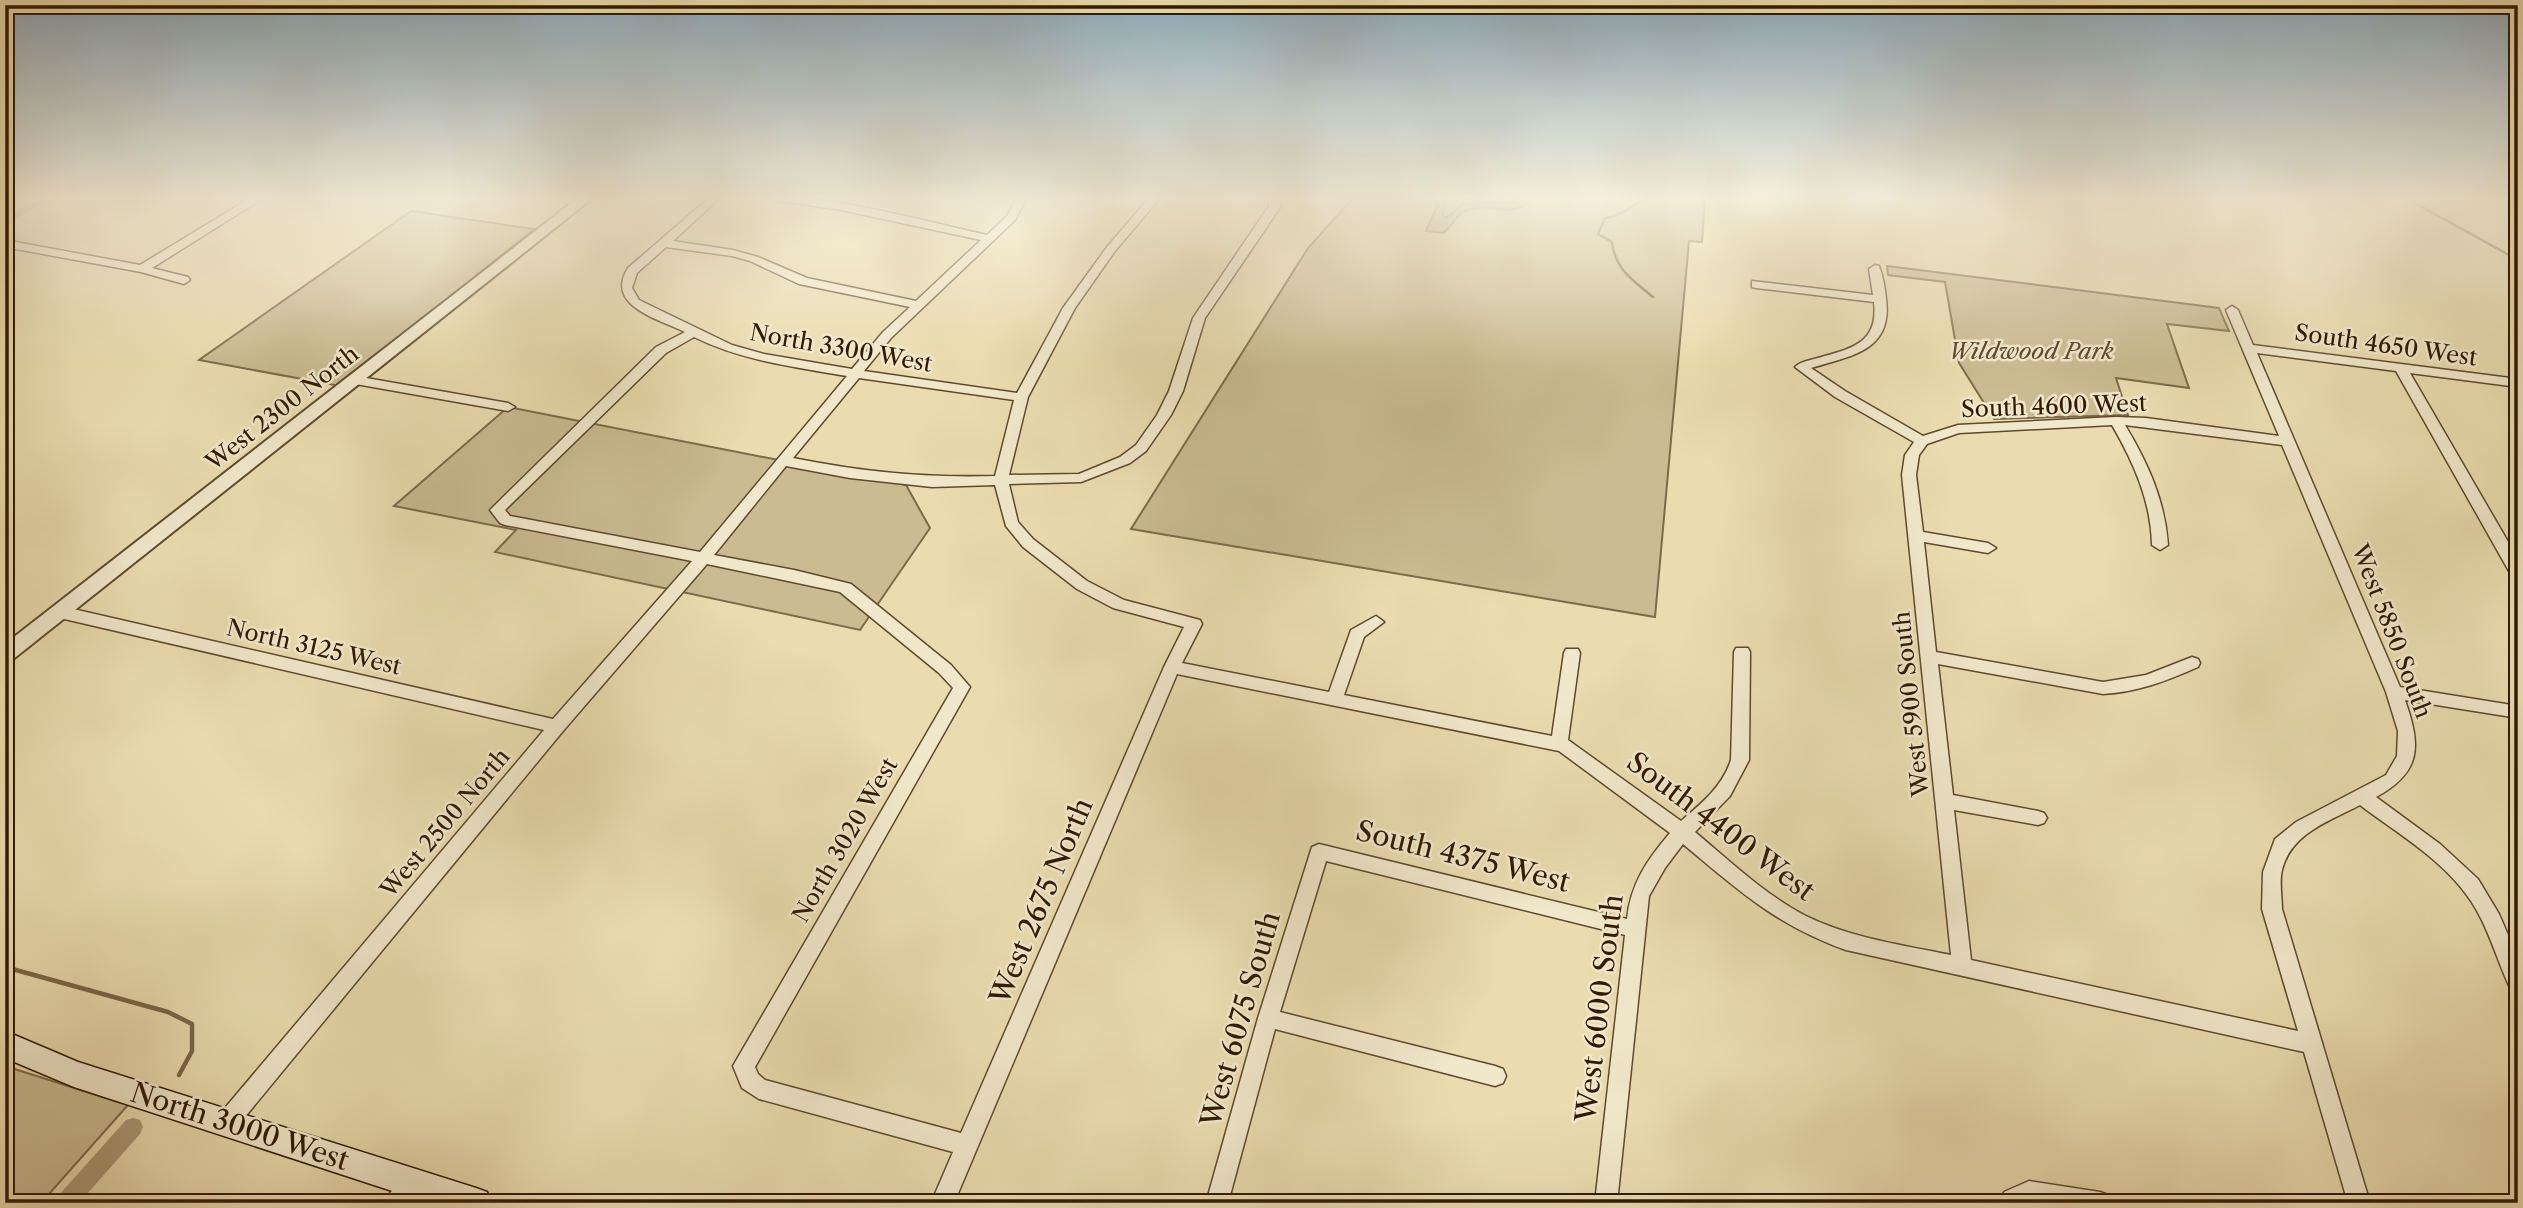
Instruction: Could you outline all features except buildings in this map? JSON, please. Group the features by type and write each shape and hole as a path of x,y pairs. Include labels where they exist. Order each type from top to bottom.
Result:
{"main road":[{"name":"North 3000 West","path":"5,1044 74,1074 228,1122 403,1192 477,1203"}],"street":[{"path":"60,253 184,280"},
{"path":"142,269 168,253"},
{"name":"West 2300 North","path":"5,655 516,253"},
{"name":"North 3300 West","path":"652,253 632,271 626,281 626,292 635,303 727,348 763,358 965,391 1021,397"},
{"path":"734,253 754,259 803,281 918,305"},
{"name":"West 2500 North","path":"228,1122 887,335 974,253"},
{"path":"1001,480 1021,397 1069,308 1108,253"},
{"path":"783,461 850,474 932,482 1081,478 1104,470 1141,449 1164,415 1176,391 1199,317 1243,253"},
{"path":"1875,269 1879,331 1871,340 1853,349 1801,367 1840,394 1922,440"},
{"path":"1756,284 1878,299"},
{"name":"West 5850 South","path":"2232,310 2395,692 2407,731 2406,756 2392,780 2302,827 2282,844 2272,872 2272,909 2359,1203"},
{"path":"694,332 661,350 496,510 505,520 703,558"},
{"name":"South 4650 West","path":"2248,348 2518,383"},
{"path":"2401,368 2518,573"},
{"path":"355,380 508,407"},
{"path":"2116,421 2137,457 2161,522 2160,545"},
{"name":"South 4600 West","path":"1922,440 1958,429 2116,421 2146,422 2288,442"},
{"name":"West 5900 South","path":"1922,440 1912,455 1909,475 1962,966"},
{"name":"West 2675 North","path":"942,1203 1172,667 1194,624 1119,604 1082,585 1028,543 1011,523 1001,480"},
{"path":"1916,536 1988,548"},
{"name":"North 3020 West","path":"703,558 821,580 845,588 945,669 962,687 744,1066 750,1081 759,1089 967,1145"},
{"name":"North 3125 West","path":"60,612 557,726"},
{"path":"1335,698 1357,634 1376,622"},
{"name":"West 6000 South","path":"1606,1203 1639,896 1649,874 1682,832 1721,797 1735,777 1740,760 1742,652"},
{"path":"1559,744 1572,653"},
{"path":"1928,656 2104,688 2130,687 2150,682 2192,663"},
{"name":"South 4400 West","path":"1172,667 1559,744 1682,832 1759,896 1798,921 1846,941 2311,1044"},
{"path":"2395,692 2518,712"},
{"path":"2361,796 2448,863 2471,885 2487,911 2518,984"},
{"path":"1944,801 2038,818"},
{"name":"South 4375 West","path":"1320,852 1634,929"},
{"name":"West 6075 South","path":"1217,1203 1268,1018 1320,852"},
{"path":"1268,1018 1495,1076"},
{"path":"2012,1201 2029,1192 2100,1203"}],"green space":[{"path":"351,253 504,253 340,386 199,360"},
{"path":"1305,253 1688,253 1655,617 1131,529"},
{"name":"Wildwood Park","path":"1887,266 2219,308 2229,331 2167,324 2189,388 2116,378 2128,415 1994,419 1959,363 1945,282 1888,275"},
{"path":"508,407 906,485 930,528 860,630 495,552 516,530 394,506"},
{"path":"5,1066 128,1105 41,1203 5,1203"}],"waterway":[{"path":"1615,253 1632,280 1653,297"},
{"path":"2506,253 2518,260"},
{"path":"5,967 168,1012 192,1024 192,1051 179,1075"},
{"path":"65,1203 133,1127"}]}
